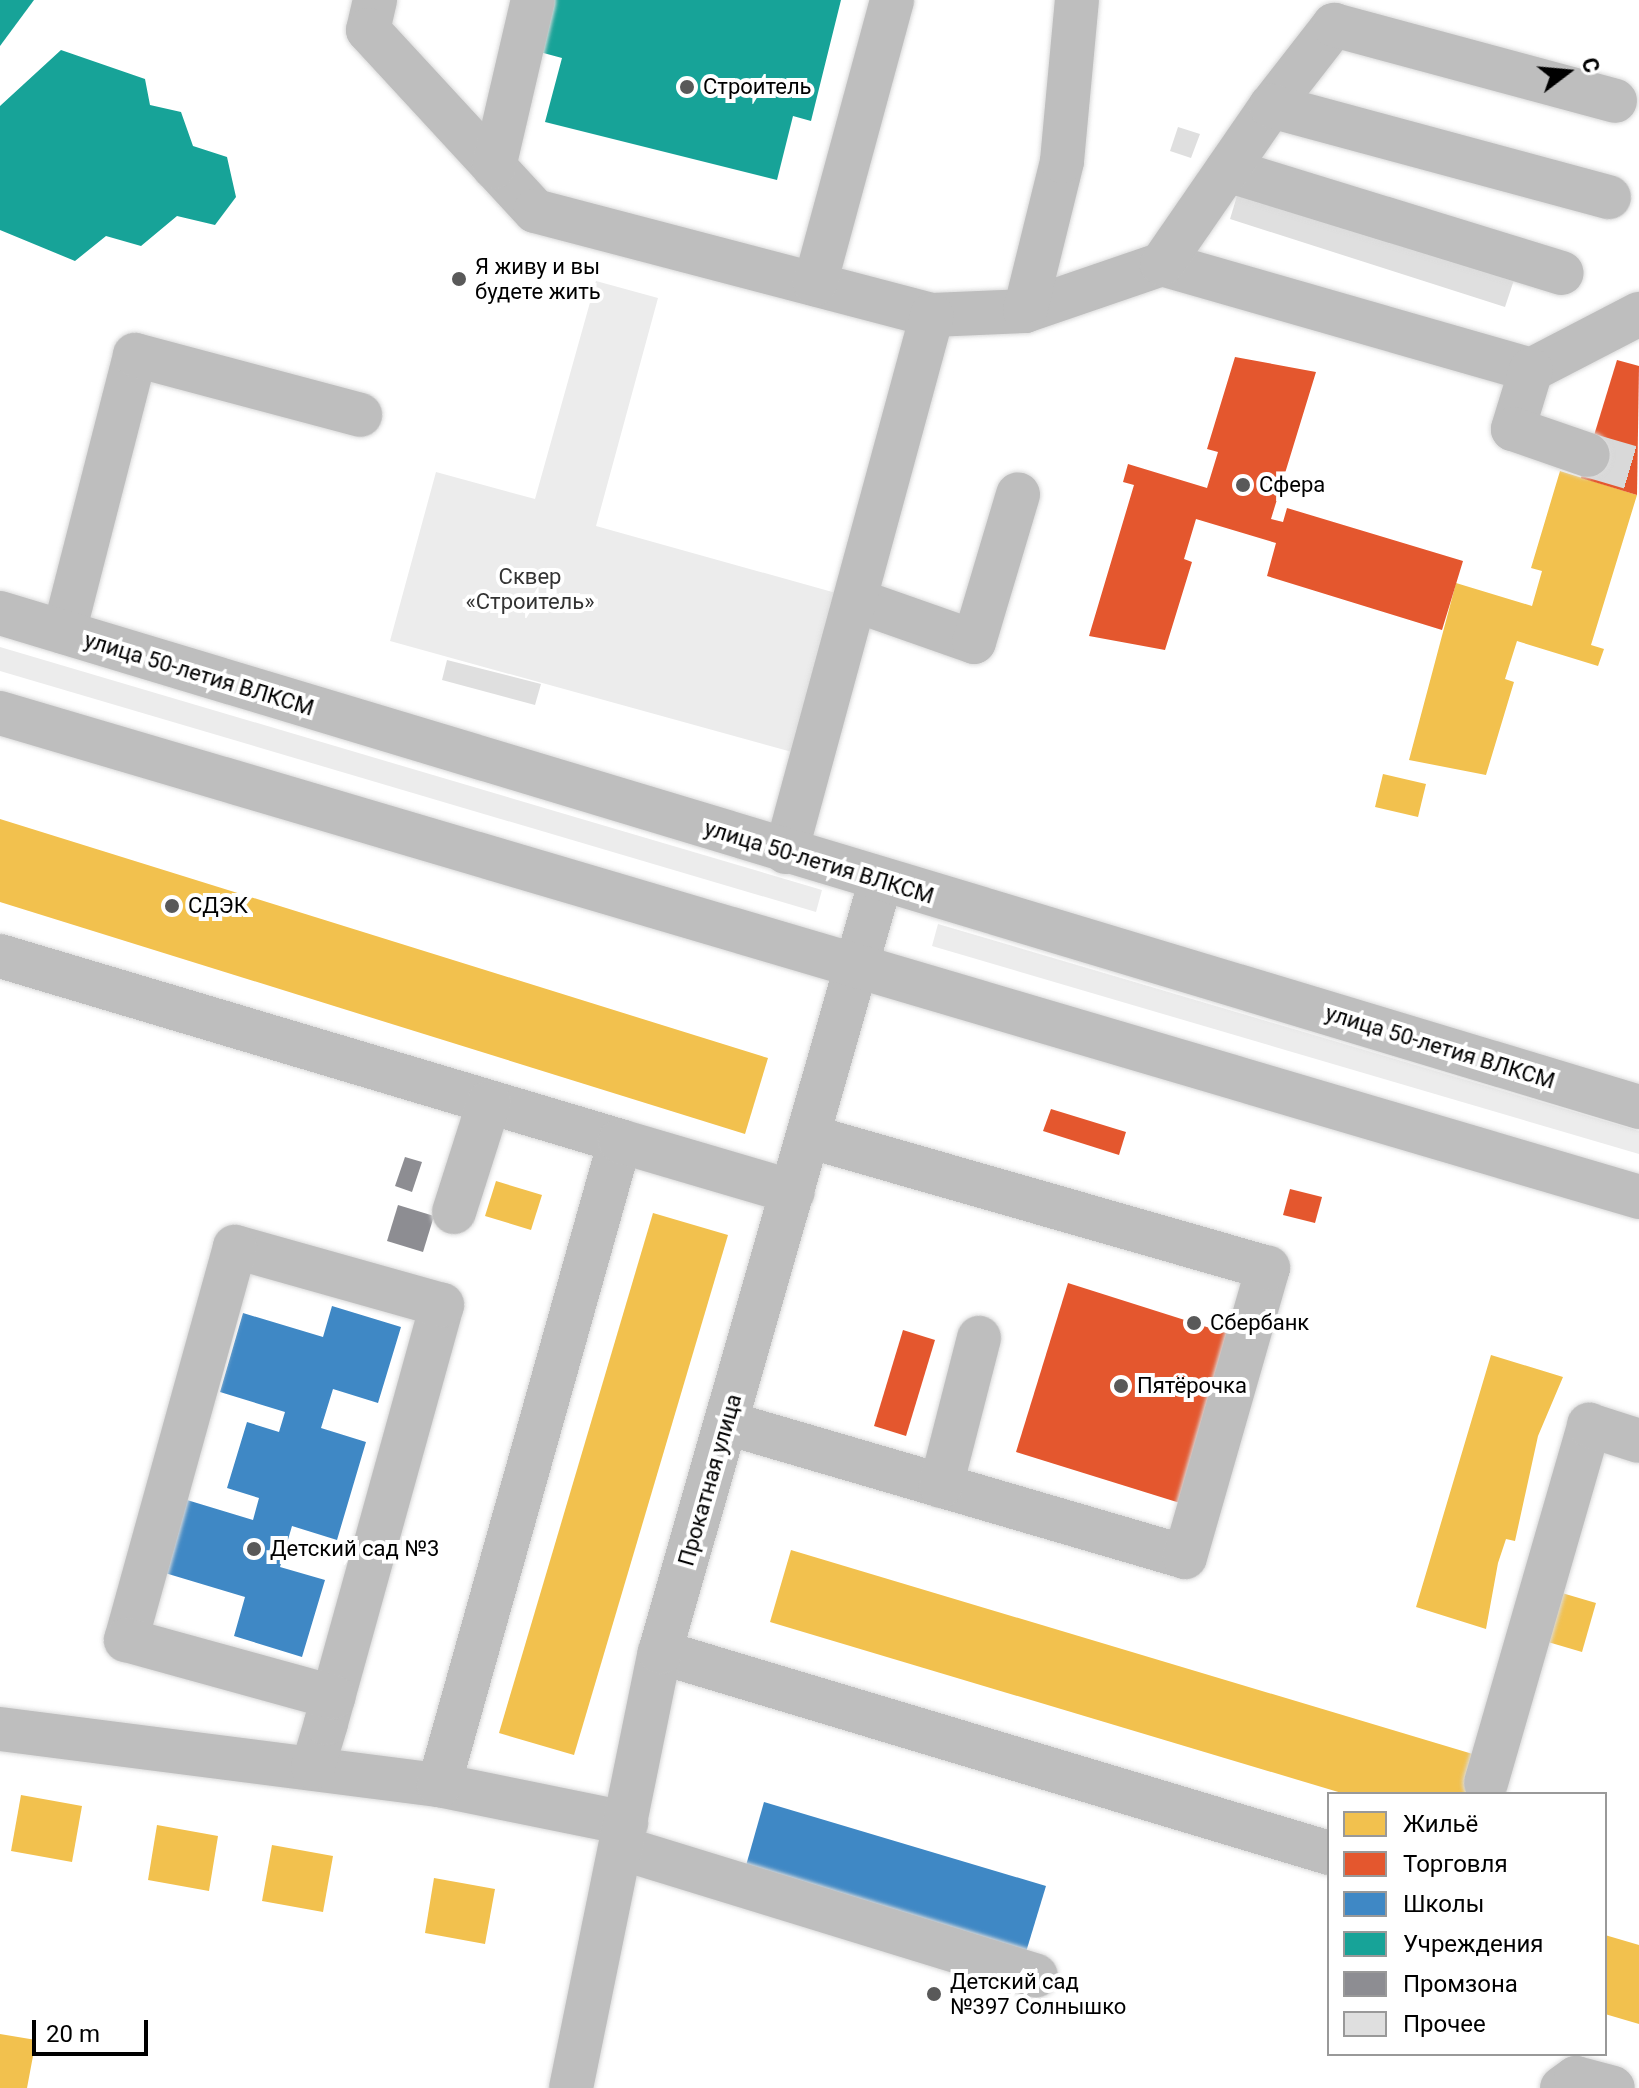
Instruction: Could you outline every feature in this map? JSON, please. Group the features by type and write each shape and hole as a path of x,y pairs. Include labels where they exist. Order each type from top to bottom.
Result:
{"main road":[{"path":"375,0 368,30 535,211 932,315 1025,311 1162,264 1531,370 1639,314"},
{"path":"494,167 533,0"},
{"path":"815,284 892,0"},
{"path":"1025,311 1062,161 1077,0"},
{"path":"1162,264 1271,106 1334,25 1615,101"},
{"path":"1271,106 1609,197"},
{"path":"1227,170 1561,273"},
{"path":"786,852 932,315"},
{"path":"64,632 135,355 360,415"},
{"path":"1531,370 1513,429 1588,455"},
{"path":"855,600 974,642 1018,494"},
{"name":"улица 50-летия ВЛКСМ","path":"0,613 1639,1107"},
{"path":"0,713 1639,1197"},
{"name":"Прокатная улица","path":"571,2088 660,1652 811,1137 881,880"},
{"path":"0,956 793,1192"},
{"path":"454,1212 489,1102"},
{"path":"727,1423 1185,1557 1268,1268 811,1137"},
{"path":"439,1785 620,1141"},
{"path":"313,1767 333,1697 442,1305 235,1247 126,1640 333,1697"},
{"path":"941,1486 979,1338"},
{"path":"1486,1783 1589,1425 1639,1441"},
{"path":"660,1652 1327,1852"},
{"path":"0,1729 439,1785 624,1836 1036,1976"},
{"path":"1562,2088 1576,2078 1613,2088"}],"green space":[{"name":"Сквер «Cтроитель»","path":"596,281 658,298 596,526 836,593 792,752 390,641 436,472 535,499"},
{"path":"0,647 822,890 816,912 0,671"},
{"path":"938,924 1639,1131 1639,1154 932,946"}],"building: Жильё":[{"path":"1560,471 1637,495 1591,645 1604,649 1598,666 1517,641 1505,679 1514,682 1486,775 1409,760 1456,583 1532,606 1542,571 1531,568"},
{"path":"1383,774 1426,784 1418,817 1375,807"},
{"path":"0,819 768,1058 745,1134 0,902"},
{"path":"496,1181 542,1195 531,1230 485,1216"},
{"path":"653,1213 728,1235 574,1755 499,1733"},
{"path":"1491,1355 1563,1377 1538,1436 1515,1541 1506,1539 1498,1563 1486,1629 1416,1607"},
{"path":"791,1550 1486,1758 1476,1792 1338,1792 770,1622"},
{"path":"1562,1593 1596,1603 1582,1652 1548,1642"},
{"path":"21,1795 82,1806 72,1862 11,1851"},
{"path":"157,1825 218,1836 209,1891 148,1880"},
{"path":"272,1845 333,1856 323,1912 262,1901"},
{"path":"434,1878 495,1889 485,1944 425,1933"},
{"path":"1607,1936 1639,1945 1639,2024 1607,2015"},
{"path":"0,2034 36,2040 27,2088 0,2088"}],"building: Торговля":[{"path":"1235,357 1316,372 1271,519 1283,522 1287,508 1463,561 1442,630 1267,576 1276,543 1196,519 1184,559 1192,562 1165,650 1089,636 1134,485 1123,482 1128,464 1207,488 1218,452 1207,449"},
{"path":"1617,360 1639,366 1637,495 1581,478"},
{"path":"1051,1109 1126,1132 1119,1155 1043,1131"},
{"path":"1290,1189 1322,1197 1315,1223 1283,1215"},
{"path":"1068,1283 1232,1335 1180,1503 1016,1452"},
{"path":"903,1330 935,1340 906,1436 874,1426"}],"building: Школы":[{"path":"332,1306 401,1327 378,1403 333,1389 321,1428 366,1442 337,1540 292,1526 280,1567 325,1580 302,1657 234,1636 245,1597 165,1573 187,1500 253,1520 259,1498 227,1488 247,1422 279,1432 285,1412 220,1392 243,1313 323,1337"},
{"path":"764,1802 1046,1886 1026,1952 745,1869"}],"building: Учреждения":[{"path":"0,0 34,0 0,46"},
{"name":"Cтроитель","path":"549,0 841,0 811,121 793,116 777,180 545,122 562,58 536,51"},
{"path":"61,50 145,79 150,105 181,112 193,146 227,157 236,197 215,225 177,216 141,246 106,236 75,261 0,230 0,106"}],"building: Промзона":[{"path":"405,1157 422,1162 412,1192 395,1186"},
{"path":"398,1205 434,1216 423,1252 387,1241"}],"building: Прочее":[{"path":"1178,127 1200,134 1191,158 1170,151"},
{"path":"1239,189 1515,277 1505,307 1230,219"},
{"path":"447,660 541,684 535,705 442,680"}],"tunnel":[{"path":"1588,455 1639,470"}],"place":[{"name":"Cтроитель","path":"687,87"},
{"name":"Я живу и вы будете жить","path":"459,279"},
{"name":"Сфера","path":"1243,485"},
{"name":"СДЭК","path":"172,906"},
{"name":"Сбербанк","path":"1194,1323"},
{"name":"Пятёрочка","path":"1121,1386"},
{"name":"Детский сад №3","path":"254,1549"},
{"name":"Детский сад №397 Солнышко","path":"934,1994"}]}
